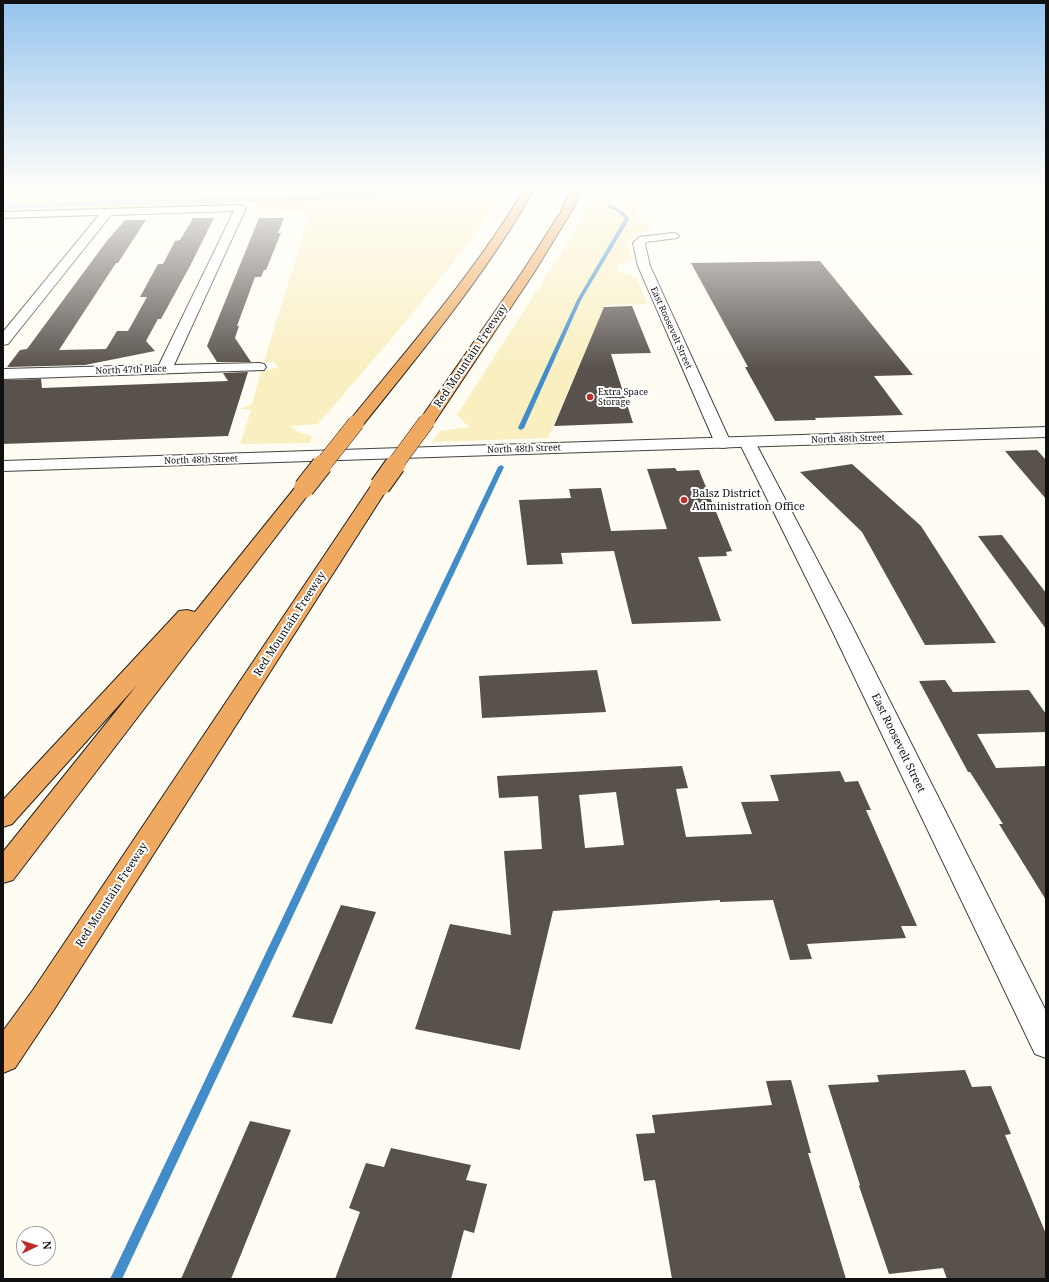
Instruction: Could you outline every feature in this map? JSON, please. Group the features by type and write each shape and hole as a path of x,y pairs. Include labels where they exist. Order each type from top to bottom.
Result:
{"highway":[{"path":"3,872 304,488 462,291 490,250"},
{"name":"Red Mountain Freeway","path":"3,1058 44,999 380,486 427,421 542,250"},
{"path":"3,818 304,488"},
{"path":"3,1067 44,999"}],"street":[{"path":"3,341 77,250"},
{"path":"165,369 221,250"},
{"name":"East Roosevelt Street","path":"640,250 644,266 735,442 841,626 1046,1044"},
{"name":"North 47th Place","path":"3,374 258,367"},
{"name":"North 48th Street","path":"3,466 1046,432"}],"sand":[{"path":"298,250 463,250 396,333 318,424 290,426 298,432 312,436 310,443 240,444 251,410 240,409 252,404 261,371 277,368 277,365 273,362 264,362"},
{"path":"563,250 630,250 633,259 617,265 616,269 637,278 647,304 605,305 548,438 432,442 440,431 469,427 457,415"}],"building":[{"path":"100,250 127,250 118,263 116,263 59,350 106,349 117,331 128,331 147,297 140,297 158,264 163,264 170,250 198,250 161,319 158,319 146,341 155,351 85,365 7,367 20,350 27,349"},
{"path":"246,250 274,250 266,270 264,270 261,277 255,277 237,326 239,326 235,338 251,362 217,362 207,346"},
{"path":"820,261 913,375 874,376 903,415 775,421 745,367 748,367 691,263"},
{"path":"632,306 651,353 611,354 633,423 554,426 604,307"},
{"path":"248,372 228,436 3,444 3,380 41,379 42,388 228,381 223,373"},
{"path":"1037,450 1046,460 1046,499 1005,451"},
{"path":"852,464 921,526 996,643 925,645 862,532 800,472"},
{"path":"675,468 677,471 699,470 732,551 726,552 727,556 698,557 721,621 632,624 614,551 561,553 563,564 527,565 519,500 571,498 569,489 601,488 611,531 667,529 647,469"},
{"path":"1002,535 1046,593 1046,629 978,536"},
{"path":"597,670 606,712 482,718 479,676"},
{"path":"945,680 953,692 1029,690 1046,714 1046,732 977,734 996,768 1046,766 1046,900 999,824 1003,824 970,772 968,772 919,681"},
{"path":"682,766 688,788 676,789 686,837 752,834 741,802 779,801 770,775 840,771 845,782 858,781 871,810 866,810 917,926 901,926 906,938 807,944 812,959 790,960 773,900 720,902 720,900 553,911 520,1050 415,1029 450,924 511,935 504,851 542,849 538,796 499,798 497,776","holes":["616,792 624,845 585,848 579,795"]},
{"path":"341,905 376,912 332,1024 292,1017"},
{"path":"965,1070 972,1087 991,1086 1011,1134 1005,1135 1046,1234 1046,1279 947,1279 943,1268 889,1274 859,1186 860,1185 828,1085 879,1082 877,1075"},
{"path":"791,1080 811,1153 808,1153 846,1279 672,1279 655,1180 644,1181 636,1134 655,1133 652,1115 772,1105 766,1081"},
{"path":"250,1121 291,1130 231,1279 181,1279"},
{"path":"391,1148 471,1165 466,1180 487,1184 474,1233 464,1230 451,1279 335,1279 360,1212 349,1208 366,1163 384,1167"}],"waterway":[{"path":"521,428 579,300 609,250"},
{"path":"116,1279 501,467"}],"place":[{"name":"Extra Space Storage","path":"590,397"},
{"name":"Balsz District Administration Office","path":"684,500"}]}
